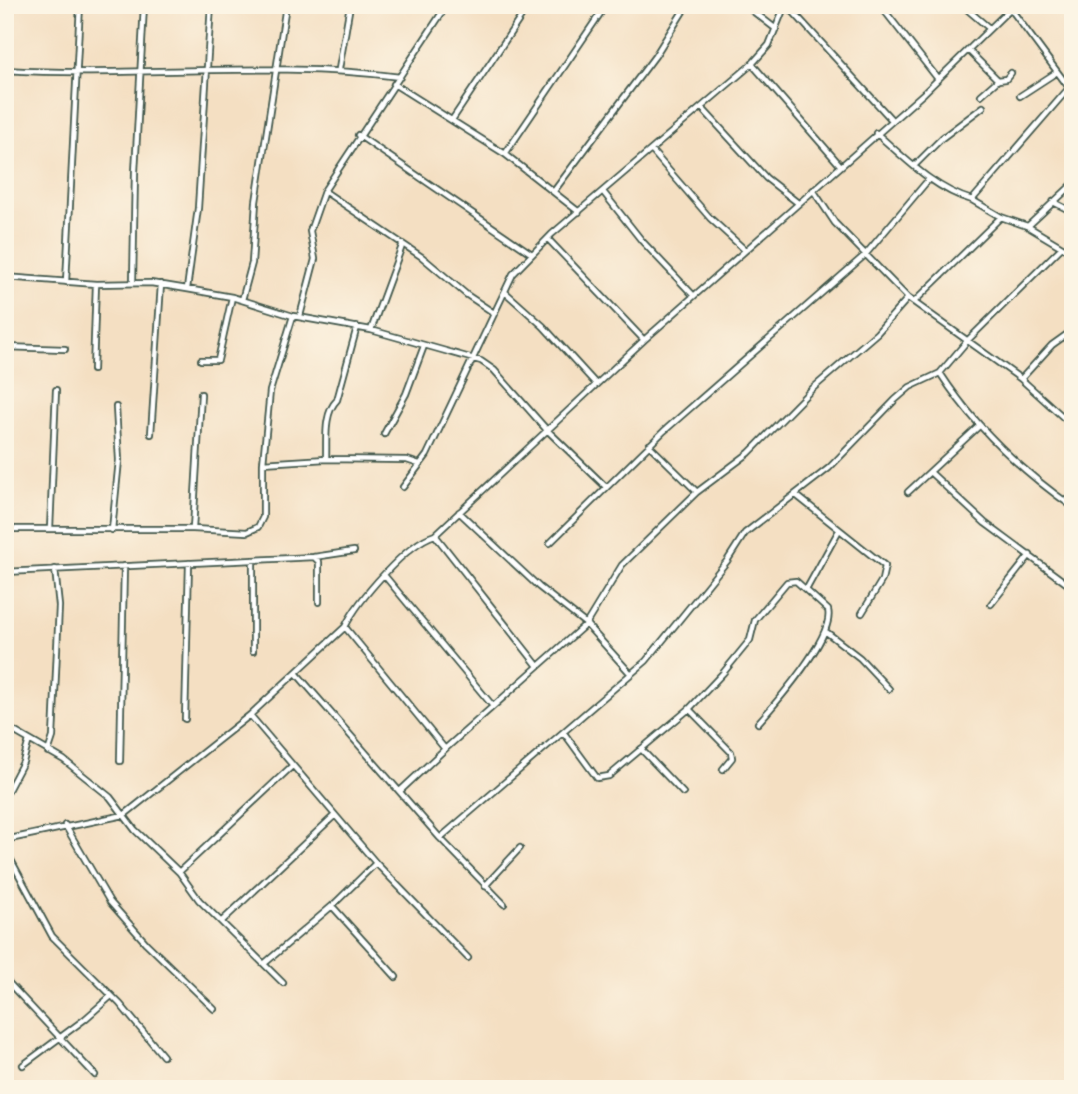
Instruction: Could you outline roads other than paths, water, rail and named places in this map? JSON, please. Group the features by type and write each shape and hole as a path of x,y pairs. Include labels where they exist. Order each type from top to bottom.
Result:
{"street":[{"path":"5,31 8,5"},
{"path":"66,282 80,5"},
{"path":"133,283 144,5"},
{"path":"187,289 198,208 209,72 211,5"},
{"path":"242,300 252,263 257,202 286,5"},
{"path":"339,69 350,5"},
{"path":"452,120 529,5"},
{"path":"505,154 606,5"},
{"path":"554,191 655,56 687,5"},
{"path":"746,5 776,29"},
{"path":"403,487 419,464 513,274 548,239 752,64 769,45 786,5 891,119"},
{"path":"880,5 938,79"},
{"path":"962,5 989,28"},
{"path":"300,316 315,259 310,231 324,191 358,135 400,77 445,6"},
{"path":"5,840 65,825 124,815 250,715 345,627 350,616 384,575 423,539 435,535 546,429 938,79 1012,7 1073,93"},
{"path":"968,50 998,80"},
{"path":"752,64 840,166"},
{"path":"5,70 76,75 339,69 400,77"},
{"path":"1020,96 1057,72"},
{"path":"981,95 1011,73"},
{"path":"394,84 505,154 579,212"},
{"path":"972,200 1069,88"},
{"path":"914,166 942,138 983,107"},
{"path":"702,108 766,178 798,203"},
{"path":"876,133 929,179 950,193 972,200 1001,217 1027,226 1073,252"},
{"path":"358,135 531,254"},
{"path":"652,151 710,218 745,250"},
{"path":"550,544 649,445 865,255 929,179"},
{"path":"1027,226 1073,184"},
{"path":"813,190 835,223 908,298 1021,379 1072,425"},
{"path":"324,191 422,257 467,295 494,313"},
{"path":"604,193 642,241 694,296"},
{"path":"1054,202 1073,212"},
{"path":"914,302 1001,217"},
{"path":"548,239 644,340"},
{"path":"371,330 402,246"},
{"path":"440,838 646,661 745,533 829,468 910,387 940,373 968,340 1062,247"},
{"path":"5,277 96,284 161,284 232,297 293,316 371,330 472,359 489,365 546,429 606,487"},
{"path":"93,370 96,284"},
{"path":"151,434 161,284"},
{"path":"505,292 543,326 596,384"},
{"path":"201,360 218,360 232,297"},
{"path":"400,791 492,705 586,624 622,565 696,492 749,453 812,389 877,333 908,298"},
{"path":"5,529 193,529 247,532 258,527 263,517 263,463 270,391 293,316"},
{"path":"326,459 330,407 337,400 357,327"},
{"path":"1021,379 1052,345 1073,330"},
{"path":"384,434 402,401 424,346"},
{"path":"5,347 65,349"},
{"path":"940,373 978,427 1040,484 1073,507"},
{"path":"50,529 56,390"},
{"path":"193,529 201,394"},
{"path":"112,530 119,460 116,407"},
{"path":"908,492 978,427"},
{"path":"649,445 696,492"},
{"path":"263,463 326,459 407,460 419,464"},
{"path":"931,473 985,523 1070,586"},
{"path":"796,495 838,532 885,565 882,579 862,613"},
{"path":"459,512 539,587 586,624 631,674"},
{"path":"806,590 838,532"},
{"path":"435,535 539,667"},
{"path":"5,572 314,557 354,551"},
{"path":"991,604 1030,555"},
{"path":"314,557 319,562 319,602"},
{"path":"253,560 253,651"},
{"path":"185,719 188,563"},
{"path":"120,761 124,566"},
{"path":"48,752 53,737 59,606 55,569"},
{"path":"384,575 492,705"},
{"path":"564,733 597,778 602,780 689,709 750,640 755,620 787,582 796,581 828,610 825,631 793,683 758,723"},
{"path":"345,627 445,749"},
{"path":"825,631 860,658 889,689"},
{"path":"297,674 440,838 504,904"},
{"path":"689,709 731,752 732,758 723,769"},
{"path":"250,715 376,863 468,958"},
{"path":"5,726 64,760 110,797 135,830 179,872 199,900 283,983"},
{"path":"5,796 23,762 29,740"},
{"path":"641,749 683,793"},
{"path":"179,872 292,766"},
{"path":"222,921 335,815"},
{"path":"65,825 110,902 146,943 214,1009"},
{"path":"485,886 520,848"},
{"path":"5,849 52,936 110,997 120,1004 163,1056"},
{"path":"265,963 332,906 376,863"},
{"path":"332,906 396,977"},
{"path":"5,979 95,1075"},
{"path":"23,1065 106,1004 110,997"}]}
